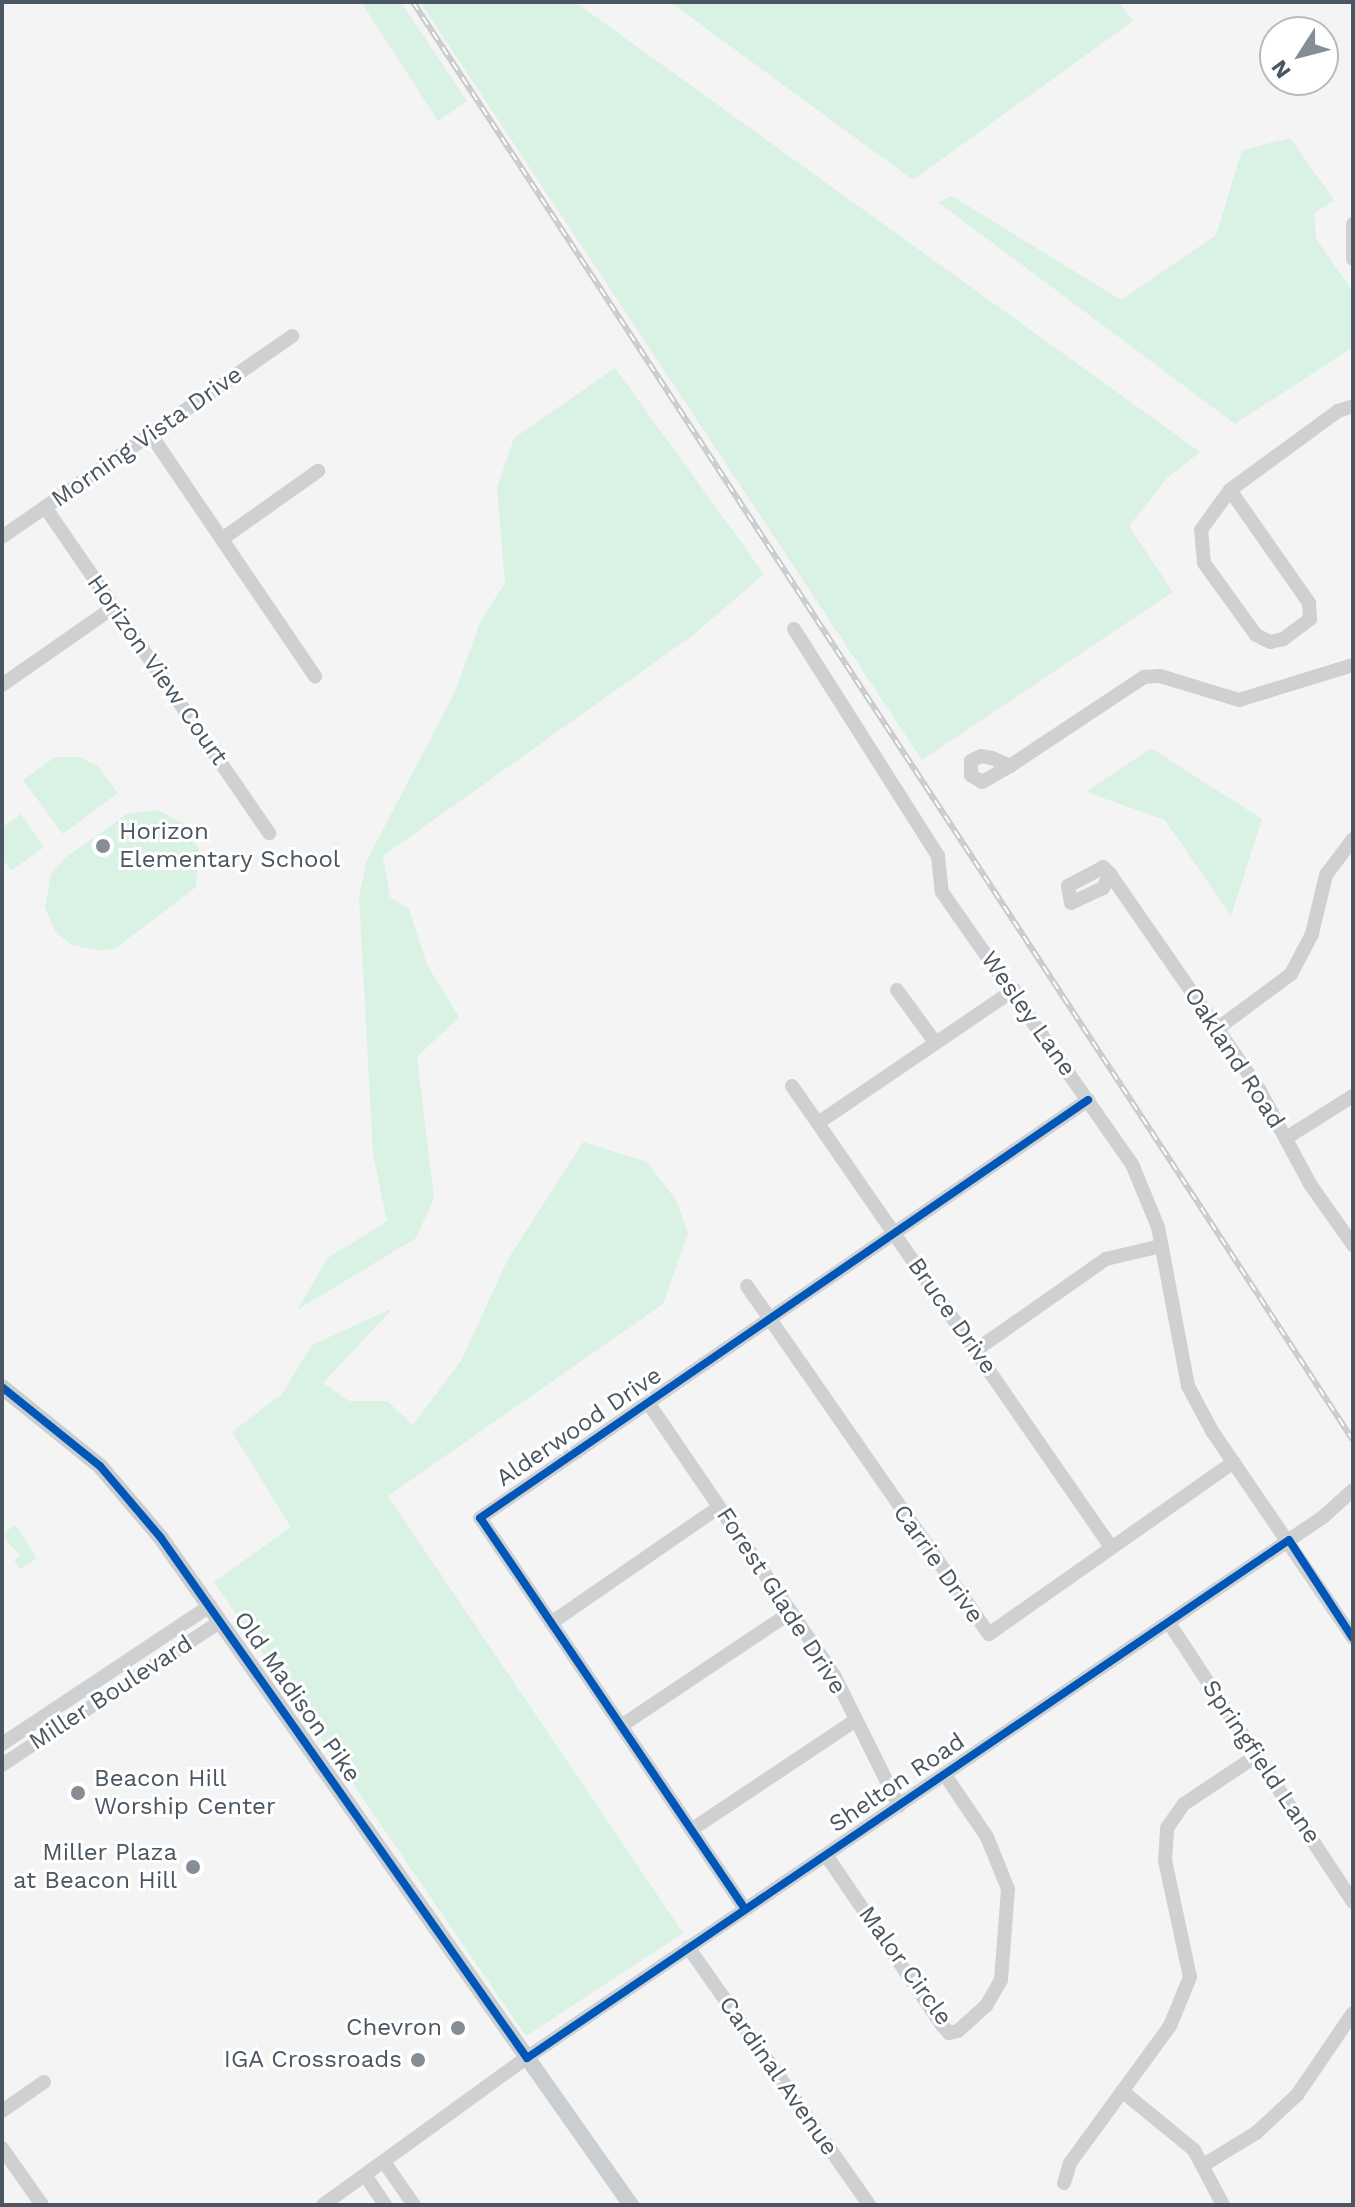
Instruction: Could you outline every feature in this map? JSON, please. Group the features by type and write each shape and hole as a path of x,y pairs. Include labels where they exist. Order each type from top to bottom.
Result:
{"main road":[{"name":"Old Madison Pike","path":"2,1387 100,1466 210,1606 631,2205"}],"street":[{"path":"1353,224 1353,259"},
{"name":"Morning Vista Drive","path":"2,537 292,336"},
{"path":"1230,490 1309,603 1310,619 1283,639 1270,642 1256,635 1204,563 1201,530 1230,490 1338,411 1353,406"},
{"path":"151,435 315,676"},
{"path":"222,539 318,471"},
{"name":"Horizon View Court","path":"45,507 269,833"},
{"path":"2,685 114,607"},
{"name":"Wesley Lane","path":"794,629 938,856 942,892 1014,990 1132,1164 1149,1197 1188,1386 1234,1462 1353,1638"},
{"path":"1010,766 1144,677 1160,676 1239,700 1353,665"},
{"path":"1217,1029 1291,974 1312,934 1326,875 1353,839"},
{"name":"Oakland Road","path":"1110,874 1217,1029 1353,1245"},
{"path":"897,990 934,1041"},
{"path":"818,1123 934,1041 1014,990"},
{"name":"Bruce Drive","path":"792,1086 1111,1547"},
{"path":"1286,1138 1353,1096"},
{"name":"Alderwood Drive","path":"745,1909 480,1518 772,1322 1088,1100"},
{"path":"976,1350 1106,1259 1161,1246"},
{"name":"Carrie Drive","path":"747,1286 989,1634 1234,1462"},
{"name":"Forest Glade Drive","path":"649,1404 835,1677 899,1806"},
{"name":"Shelton Road","path":"323,2205 688,1947 1289,1540 1353,1490"},
{"path":"551,1623 719,1507"},
{"name":"Miller Boulevard","path":"2,1744 210,1606"},
{"path":"621,1726 791,1612"},
{"name":"Miller Boulevard","path":"2,1765 220,1622"},
{"name":"Springfield Lane","path":"1169,1623 1353,1902"},
{"path":"123,1663 131,1680"},
{"path":"691,1830 856,1720"},
{"path":"30,1725 40,1740"},
{"path":"1064,2183 1070,2163 1170,2026 1190,1977 1165,1860 1167,1828 1184,1804 1256,1756"},
{"name":"Malor Circle","path":"826,1855 942,2025 949,2033 958,2031 986,2006 1001,1980 1008,1889 987,1837 945,1775"},
{"name":"Cardinal Avenue","path":"688,1947 869,2205"},
{"path":"1205,2164 1256,2133 1297,2095 1353,2013"},
{"path":"2,2111 44,2082"},
{"path":"1122,2091 1173,2128 1205,2164 1223,2205"},
{"path":"2,2148 42,2205"},
{"path":"384,2162 414,2205"},
{"path":"365,2175 385,2205"}],"green space":[{"path":"361,2 401,2 467,101 438,121"},
{"path":"420,2 575,2 1200,452 1167,478 1129,526 1173,592 922,760"},
{"path":"670,2 1119,2 1133,21 913,180"},
{"path":"1290,138 1334,200 1315,213 1316,239 1353,292 1353,347 1235,424 938,202 952,196 1121,300 1216,235 1242,150"},
{"path":"615,368 764,574 693,635 383,856 390,897 409,909 427,965 459,1017 417,1057 434,1198 416,1238 297,1310 328,1258 387,1221 373,1154 359,896 367,860 455,692 480,622 505,583 497,488 514,438"},
{"path":"1151,748 1262,819 1231,916 1165,820 1086,792"},
{"path":"55,757 79,757 98,766 118,793 63,834 23,780"},
{"path":"158,810 184,824 199,849 196,887 116,948 102,951 71,945 55,931 45,907 51,874 65,858 127,814"},
{"path":"21,814 44,847 11,871 2,858 2,828"},
{"path":"583,1142 647,1162 676,1200 688,1233 663,1304 388,1496 683,1933 526,2036 214,1582 291,1527 232,1432 282,1394 312,1345 393,1308 323,1383 349,1401 387,1401 413,1425 461,1361 508,1259"},
{"path":"15,1525 37,1558 20,1569 14,1560 20,1555 6,1540 5,1532"}],"railway":[{"path":"413,2 1353,1440"}],"cycle path":[{"path":"745,1909 480,1518 1088,1100"},
{"path":"2,1387 100,1466 161,1538 527,2058 1289,1540 1353,1638"}],"place":[{"name":"Horizon Elementary School","path":"103,846"},
{"name":"Beacon Hill Worship Center","path":"78,1793"},
{"name":"Miller Plaza at Beacon Hill","path":"193,1867"},
{"name":"Chevron","path":"458,2028"},
{"name":"IGA Crossroads","path":"418,2060"}]}
